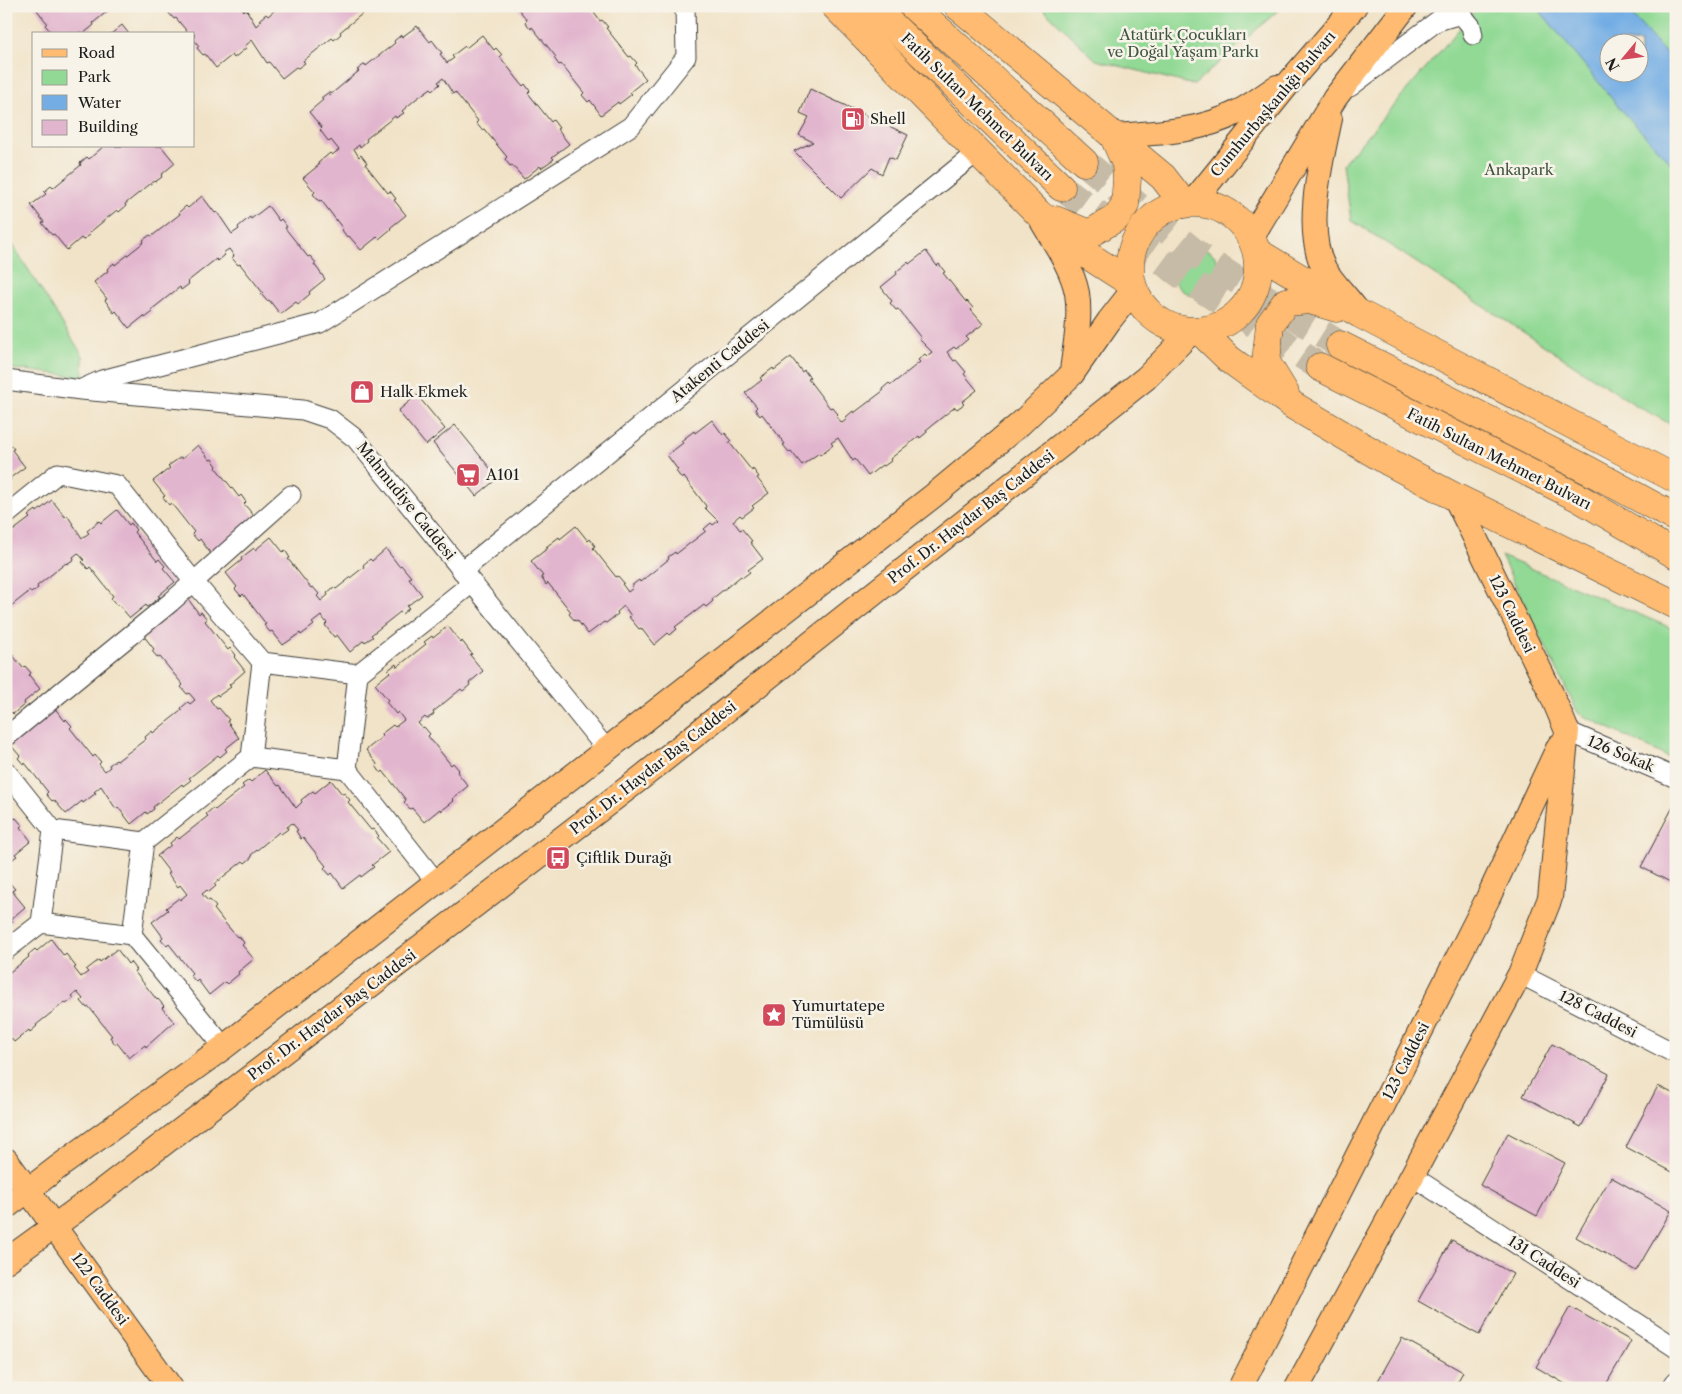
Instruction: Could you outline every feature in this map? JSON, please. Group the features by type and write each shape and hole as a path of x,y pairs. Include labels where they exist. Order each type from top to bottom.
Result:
{"highway":[{"path":"835,6 1038,213 1078,249 1133,286"},
{"name":"Fatih Sultan Mehmet Bulvarı","path":"872,6 1061,187"},
{"name":"Fatih Sultan Mehmet Bulvarı","path":"913,6 1084,162"},
{"path":"958,6 1163,177 1188,203"},
{"path":"1038,213 1089,234 1116,218 1125,205 1127,179 1126,164 1114,136"},
{"path":"1188,203 1214,206 1234,216 1248,232 1254,245 1258,272 1254,292 1244,309 1229,322 1211,330 1195,331 1171,328 1153,317 1139,302 1133,286 1130,264 1133,244 1142,228 1156,214 1174,206 1188,203"},
{"path":"1254,245 1360,314 1676,479"},
{"path":"1294,406 1266,362 1270,324 1286,302 1310,300 1360,314"},
{"path":"1195,331 1294,406 1389,462 1455,498 1676,605"},
{"name":"Fatih Sultan Mehmet Bulvarı","path":"1340,345 1588,470 1676,518"},
{"name":"Fatih Sultan Mehmet Bulvarı","path":"1320,367 1577,497 1676,555"}],"main road":[{"name":"Cumhurbaşkanlığı Bulvarı","path":"1188,203 1355,6"},
{"path":"1254,245 1334,99 1406,6"},
{"path":"1114,136 1170,132 1206,126 1238,112 1297,73"},
{"path":"1334,99 1320,168 1314,212 1316,241 1325,268 1360,314"},
{"path":"1038,213 1065,259 1076,293 1078,323 1072,374"},
{"path":"6,1207 224,1047 933,496 1020,424 1072,374 1133,286"},
{"name":"Prof. Dr. Haydar Baş Caddesi","path":"6,1261 652,769 1146,378 1195,331"},
{"name":"123 Caddesi","path":"1297,1388 1520,974 1550,898 1566,731 1551,693 1455,498"},
{"name":"123 Caddesi","path":"1240,1388 1479,916 1566,731"},
{"name":"122 Caddesi","path":"6,1160 171,1388"}],"street":[{"path":"81,390 102,380 320,323 631,126 686,57 685,6"},
{"path":"1334,99 1457,6"},
{"path":"1437,21 1461,14 1472,26 1473,35"},
{"name":"Atakenti Caddesi","path":"358,674 467,577 977,152"},
{"name":"Mahmudiye Caddesi","path":"6,380 81,390 303,410 330,419 356,439 607,750"},
{"path":"6,515 58,473 116,485 194,582 262,662 358,674 347,768 436,882"},
{"path":"6,737 194,582 291,495"},
{"path":"132,935 144,842 251,757 262,662"},
{"name":"126 Sokak","path":"1566,731 1676,778"},
{"path":"251,757 347,768"},
{"path":"6,771 53,830 144,842"},
{"path":"6,950 41,923 53,830"},
{"path":"41,923 132,935 224,1047"},
{"name":"128 Caddesi","path":"1520,974 1676,1054"},
{"name":"131 Caddesi","path":"1412,1176 1676,1348"},
{"path":"1671,1388 1676,1381"}],"green space":[{"name":"Atatürk Çocukları ve Doğal Yaşam Parkı","path":"1040,6 1283,6 1194,85 1096,60"},
{"name":"Ankapark","path":"1479,6 1676,6 1676,427 1637,406 1351,220 1343,164"},
{"path":"6,234 83,356 83,377 6,368"},
{"path":"1191,247 1201,247 1213,254 1220,266 1220,276 1213,288 1201,295 1191,295 1183,291 1176,284 1172,276 1172,266 1176,258 1183,251"},
{"path":"1501,556 1676,630 1676,761 1578,713"}],"water":[{"path":"1536,6 1624,6 1647,32 1600,32 1600,82 1650,82 1650,36 1676,65 1676,169 1617,105"}],"building":[{"path":"34,6 106,6 109,10 85,32 51,32 45,25 47,23"},
{"path":"167,6 240,6 244,11 246,9 256,26 261,21 259,20 266,14 268,16 280,6 376,6 370,11 368,9 340,32 341,34 334,40 332,38 303,61 305,63 298,68 296,67 282,78 269,62 267,63 252,40 234,58 232,55 216,68 205,54 203,55 197,48 199,46 195,41 195,32 187,32 176,18 174,19 168,12 170,10"},
{"path":"516,6 589,6 600,21 602,20 608,27 606,28 629,57 631,56 637,63 635,65 646,79 630,92 632,94 601,115 590,100 588,102 582,95 584,93 561,64 559,65 554,58 556,57 532,27 531,29 525,22 527,20"},
{"path":"122,25 127,32 113,32"},
{"path":"417,26 430,42 432,40 447,63 454,58 452,56 482,35 494,50 496,48 502,55 500,57 523,86 525,84 530,91 528,93 551,122 553,120 559,128 557,129 569,144 552,157 554,159 541,168 540,166 524,179 512,165 510,166 505,159 507,157 484,129 482,130 476,123 478,121 455,92 453,94 443,78 438,82 440,84 433,90 431,88 416,99 402,111 404,113 396,118 395,116 366,139 367,141 360,147 359,145 354,149 359,157 361,155 367,163 365,164 388,193 390,191 396,199 394,200 406,215 379,239 377,237 361,250 349,236 347,237 343,229 321,200 319,201 313,194 315,192 303,178 330,153 332,155 339,150 331,140 329,142 320,130 322,128 309,112 323,100 321,98 329,92 330,95 359,71 357,70 365,64 366,66 395,43 394,41 401,35 402,37"},
{"path":"810,89 908,135 896,160 889,157 882,174 872,168 841,198 794,151 813,142 799,135 809,117 800,113"},
{"path":"102,148 163,148 175,163 161,175 162,177 125,204 126,206 119,212 117,210 89,233 90,235 83,240 81,238 67,250 42,223 44,222 31,205 46,194 44,192 51,186 53,188 81,165 80,163 87,157 89,159"},
{"path":"202,196 215,213 217,212 232,234 250,217 251,219 268,206 279,221 281,219 287,227 285,228 308,257 310,256 316,263 314,264 325,279 298,304 296,302 280,314 269,300 267,301 261,294 263,293 240,264 238,265 232,258 234,256 229,249 223,253 225,255 218,261 216,259 187,282 189,284 181,290 180,287 151,310 153,312 145,318 144,316 129,328 116,311 114,313 105,300 107,299 94,282 108,271 107,269 114,263 115,265 144,242 143,240 150,235 152,236 180,214 179,212 186,206 188,208"},
{"path":"926,251 937,266 939,264 945,272 943,273 973,308 971,310 983,324 966,337 968,339 956,349 954,347 947,352 966,372 964,374 977,390 962,402 964,404 957,409 955,407 926,430 927,432 920,438 919,436 890,459 891,461 884,466 882,465 868,476 855,459 853,461 838,438 831,443 833,445 820,455 819,453 802,465 791,451 789,452 783,445 785,444 762,414 760,416 755,409 757,407 745,393 762,380 760,378 791,357 802,372 804,370 810,378 808,379 830,408 832,407 838,414 836,416 842,423 853,411 854,413 883,391 882,389 889,383 891,385 920,362 918,360 925,354 927,356 932,352 919,339 921,338 898,309 896,310 890,303 892,301 881,287 908,262 909,264"},
{"path":"417,395 445,429 426,445 398,411"},
{"path":"712,420 723,435 725,433 731,440 729,442 752,471 753,469 759,477 757,478 769,493 752,506 754,508 733,521 752,541 750,542 763,559 748,570 750,572 742,578 741,576 712,599 713,601 706,607 704,605 675,627 677,629 670,635 668,633 654,645 641,628 639,629 629,617 631,616 624,606 617,612 618,614 588,634 577,620 575,621 569,614 571,612 548,583 546,585 541,577 543,576 531,561 548,548 546,547 576,526 588,541 590,539 595,546 593,548 616,577 618,576 624,583 622,584 628,592 633,588 631,586 639,580 640,582 669,559 668,557 675,552 676,554 706,531 704,529 711,523 713,525 718,521 705,508 706,506 684,477 682,479 667,455 683,443 681,441"},
{"path":"455,425 498,478 476,496 433,443"},
{"path":"6,439 25,467 10,478 11,480 6,484"},
{"path":"198,445 210,460 212,459 217,466 216,468 239,497 241,495 246,502 244,504 256,518 211,554 200,539 198,541 192,534 194,532 171,503 169,505 163,497 165,496 153,481 170,468 168,466 181,457 182,459"},
{"path":"52,500 65,517 67,515 82,538 99,521 101,523 117,510 129,525 131,523 136,530 134,532 157,561 159,559 165,566 163,568 175,582 158,596 160,597 130,618 118,604 116,605 111,598 113,596 90,567 88,569 82,562 84,560 78,553 73,557 74,559 37,586 38,588 31,593 30,591 6,610 6,536 30,518 28,516 36,510 37,512"},
{"path":"271,537 283,552 285,550 290,558 288,559 311,588 313,587 319,594 317,596 321,601 334,587 336,589 364,567 363,565 370,559 372,561 386,549 399,566 401,565 411,577 409,578 422,595 407,606 409,608 402,614 400,612 371,635 373,637 365,642 364,640 350,652 337,635 334,637 321,616 312,623 314,625 301,635 300,633 283,645 272,631 270,632 264,625 266,624 243,594 241,596 235,589 237,587 226,573 242,560 241,558"},
{"path":"188,599 199,614 201,612 207,619 205,621 228,650 230,648 236,655 234,657 245,671 229,685 231,687 210,700 229,720 227,721 239,738 225,749 227,751 220,757 218,755 189,778 191,780 183,786 182,784 153,807 154,809 147,814 146,812 131,824 118,807 116,809 101,786 94,792 96,793 66,814 46,794 48,792 25,763 24,765 18,758 20,756 8,742 53,706 65,721 66,719 72,726 70,728 93,757 95,755 101,762 99,764 105,771 110,767 109,765 146,739 145,737 182,710 181,708 188,702 190,704 195,700 181,687 183,685 160,657 158,658 152,651 154,649 143,635"},
{"path":"448,626 461,643 462,641 483,671 463,691 461,689 433,712 434,714 427,719 425,717 418,723 430,734 428,736 451,765 453,763 459,770 457,772 468,786 452,799 454,801 424,822 404,802 406,800 383,771 381,773 376,766 377,764 366,750 382,737 381,734 404,720 386,702 388,700 375,684 390,672 388,670 396,664 397,667 426,644 424,642 432,636 433,638"},
{"path":"6,647 23,668 25,666 31,673 29,675 40,689 13,714 12,712 6,717"},
{"path":"265,770 278,786 280,785 296,808 302,802 301,800 313,791 315,793 331,780 342,794 344,793 350,800 348,802 371,830 373,829 379,836 377,838 389,852 372,865 374,867 343,888 332,873 330,875 324,868 326,866 303,837 301,839 296,831 298,830 292,823 281,834 279,832 251,855 252,857 245,863 243,861 214,884 216,886 209,892 207,890 202,894 216,907 214,909 237,937 239,936 244,943 242,945 254,959 227,984 225,982 209,995 198,980 196,982 190,975 192,973 169,944 167,946 161,939 163,937 152,922 168,910 166,908 187,894 180,885 178,887 157,856 171,845 170,843 177,837 179,839 208,816 206,814 213,808 215,810 244,787 242,785 249,780 251,782"},
{"path":"1674,805 1676,806 1676,885 1641,867"},
{"path":"6,809 22,825 20,827 31,841 15,854 17,856 6,864"},
{"path":"6,879 15,889 12,891 25,907 6,926"},
{"path":"51,939 64,956 66,954 81,977 88,972 86,970 117,949 128,964 130,962 136,970 134,971 164,1006 162,1008 174,1022 146,1047 145,1045 129,1058 117,1043 115,1044 110,1037 112,1036 89,1007 87,1008 81,1001 83,999 77,992 72,996 74,998 66,1004 65,1002 30,1032 29,1030 14,1042 6,1032 6,975 29,957 28,955 35,949 37,951"},
{"path":"1552,1044 1609,1074 1581,1127 1523,1096"},
{"path":"1658,1086 1676,1095 1676,1174 1626,1147"},
{"path":"1508,1133 1565,1163 1537,1216 1480,1185"},
{"path":"1611,1177 1671,1211 1636,1271 1576,1237"},
{"path":"1452,1240 1513,1274 1479,1335 1418,1301"},
{"path":"1570,1307 1631,1341 1604,1388 1572,1388 1536,1367"},
{"path":"1402,1338 1463,1372 1454,1388 1374,1388"}],"tunnel":[{"path":"1084,162 1199,256 1340,345"},
{"path":"1061,187 1187,279 1320,367"}],"place":[{"name":"Shell","path":"853,119"},
{"name":"Halk Ekmek","path":"362,392"},
{"name":"A101","path":"468,475"},
{"name":"Çiftlik Durağı","path":"558,858"},
{"name":"Yumurtatepe Tümülüsü","path":"774,1015"}]}
